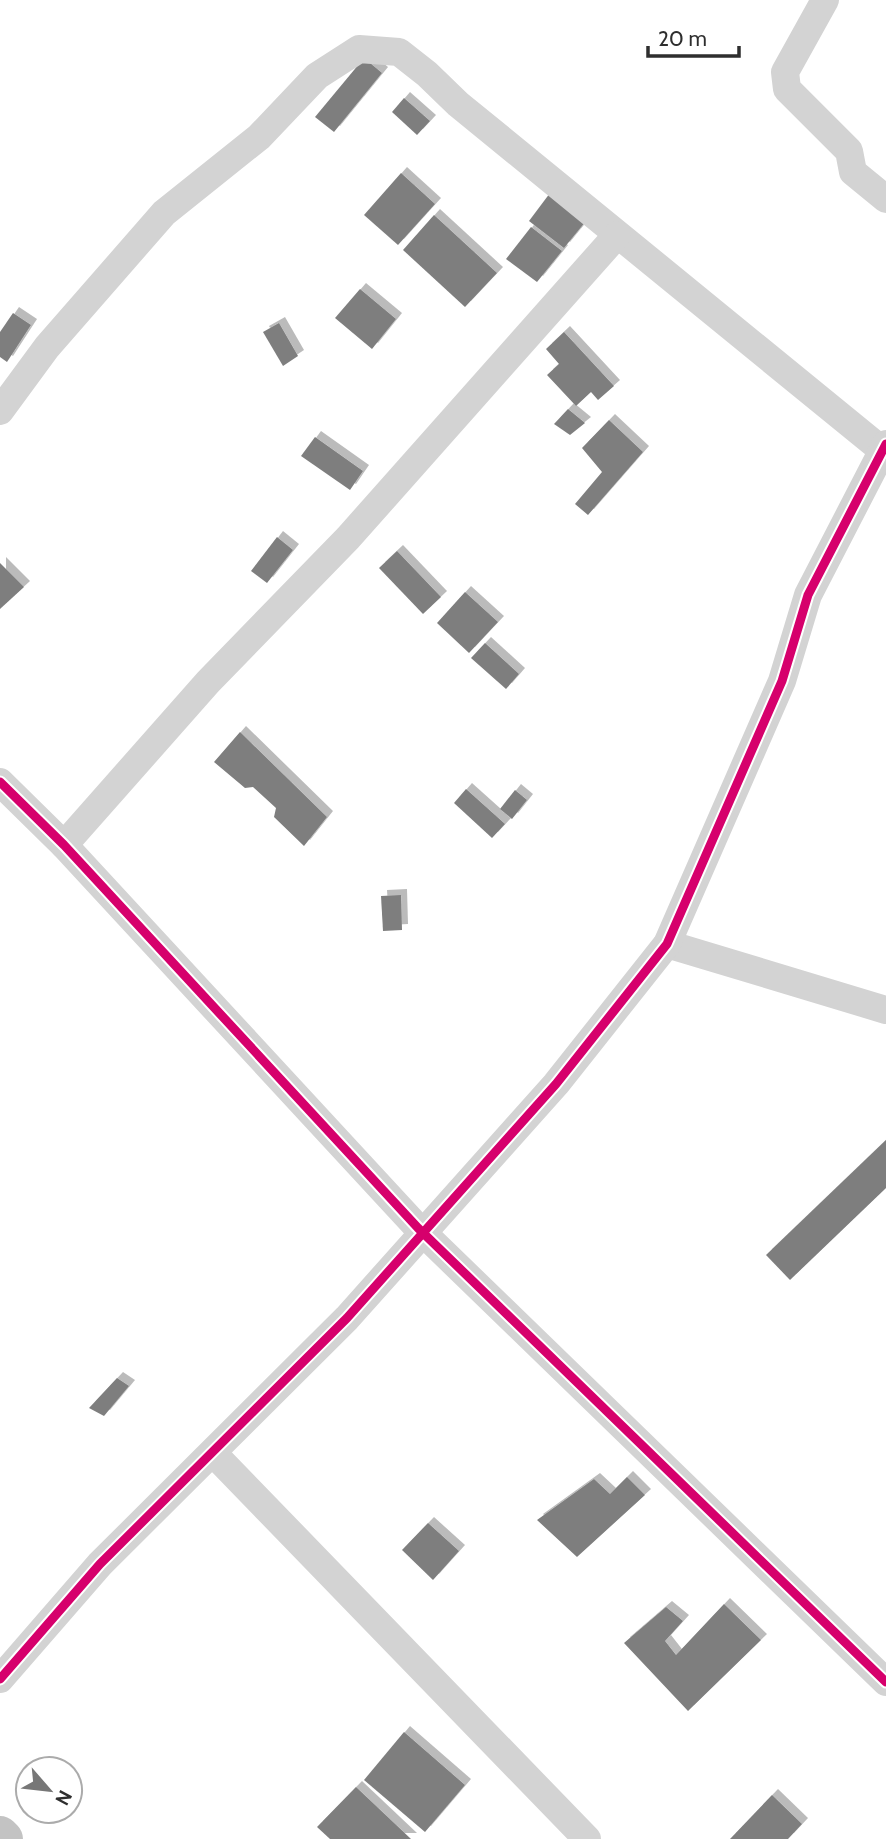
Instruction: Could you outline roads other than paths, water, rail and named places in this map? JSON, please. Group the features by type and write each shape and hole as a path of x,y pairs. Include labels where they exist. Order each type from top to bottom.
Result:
{"highway":[{"path":"0,1835 4,1839"}],"street":[{"path":"825,0 785,72 787,89 849,152 853,172 886,199"},
{"path":"0,411 47,347 164,213 259,136 317,76 359,49 399,52 617,235 884,447 808,595 782,681 667,944 556,1084 347,1318 100,1564 0,1679"},
{"path":"64,845 208,682 348,538 617,235"},
{"path":"0,782 64,845 424,1233 886,1682"},
{"path":"667,944 886,1010"},
{"path":"213,1453 587,1839"}]}
